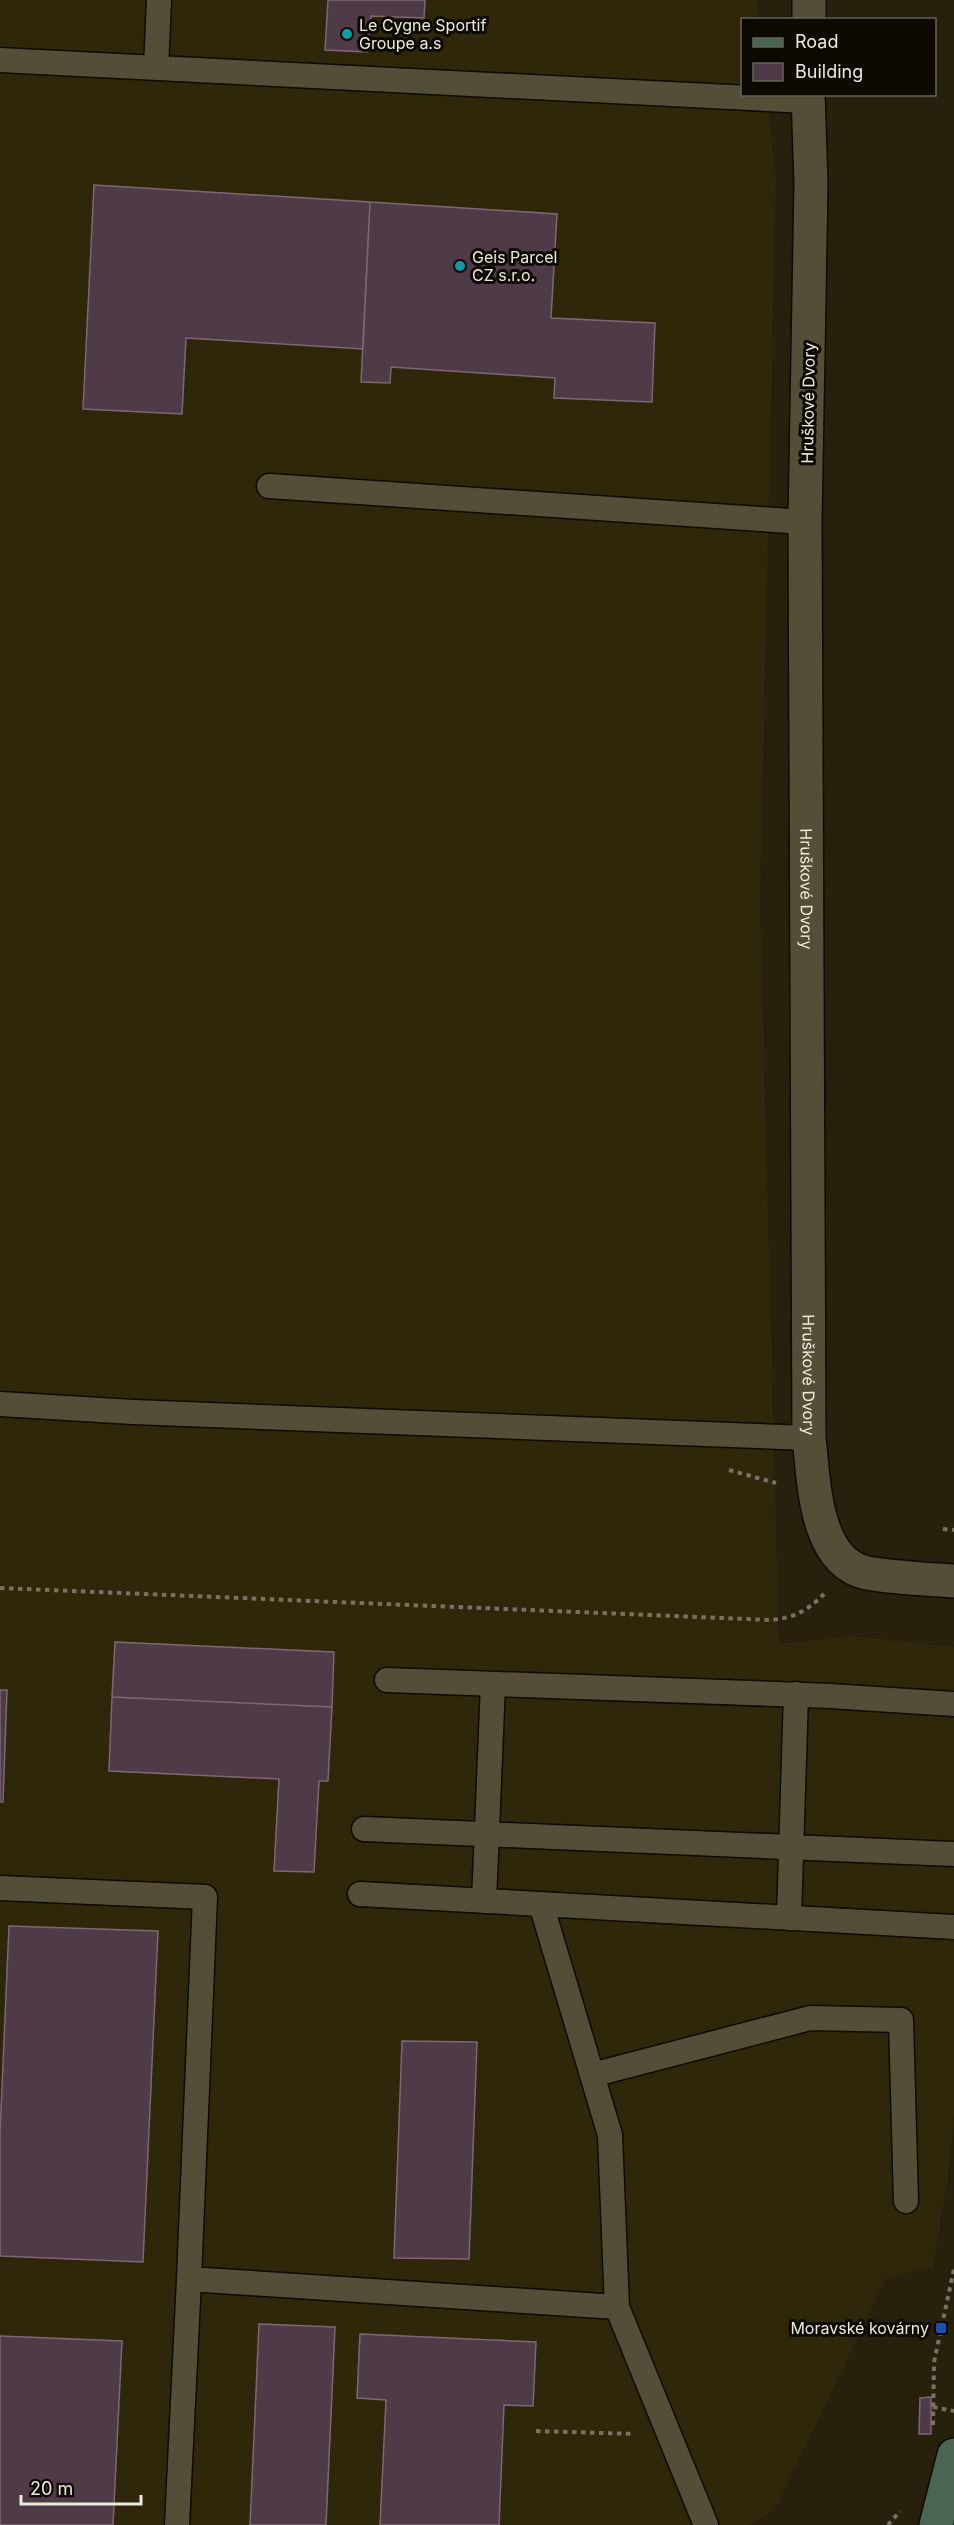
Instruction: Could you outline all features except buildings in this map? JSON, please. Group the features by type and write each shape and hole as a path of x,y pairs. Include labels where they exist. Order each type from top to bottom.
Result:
{"street":[{"path":"809,0 809,18"},
{"name":"Hruškové Dvory","path":"808,98 811,184 806,522 809,1438 818,1510 831,1547 844,1562 864,1573 954,1581"},
{"path":"936,2525 944,2445"}],"lane":[{"path":"156,68 159,0"},
{"path":"0,60 741,95"},
{"path":"765,96 808,98"},
{"path":"269,486 806,522"},
{"path":"0,1404 133,1412 809,1438"},
{"path":"387,1680 796,1694 954,1704"},
{"path":"484,1901 493,1684"},
{"path":"789,1918 796,1694"},
{"path":"364,1829 954,1854"},
{"path":"0,1888 205,1897 177,2525"},
{"path":"360,1894 954,1927"},
{"path":"542,1904 610,2135 617,2307 706,2525"},
{"path":"592,2075 810,2018 901,2020 906,2201"},
{"path":"189,2279 617,2307"}],"path":[{"path":"943,1529 954,1530"},
{"path":"0,1588 770,1620 788,1619 802,1613 827,1591"},
{"path":"944,2445 933,2407 934,2362 954,2268"},
{"path":"933,2407 954,2411"},
{"path":"536,2432 643,2434"},
{"path":"888,2525 902,2508"}],"shaded area":[{"path":"0,0 757,0 759,18 741,18 741,96 767,96 776,177 760,899 779,1644 854,1636 954,1647 954,2114 949,2171 933,2267 886,2278 775,2510 748,2525 0,2525"}],"place":[{"name":"Le Cygne Sportif Groupe a.s","path":"347,34"},
{"name":"Geis Parcel CZ s.r.o.","path":"460,266"},
{"name":"Moravské kovárny","path":"941,2328"}]}
